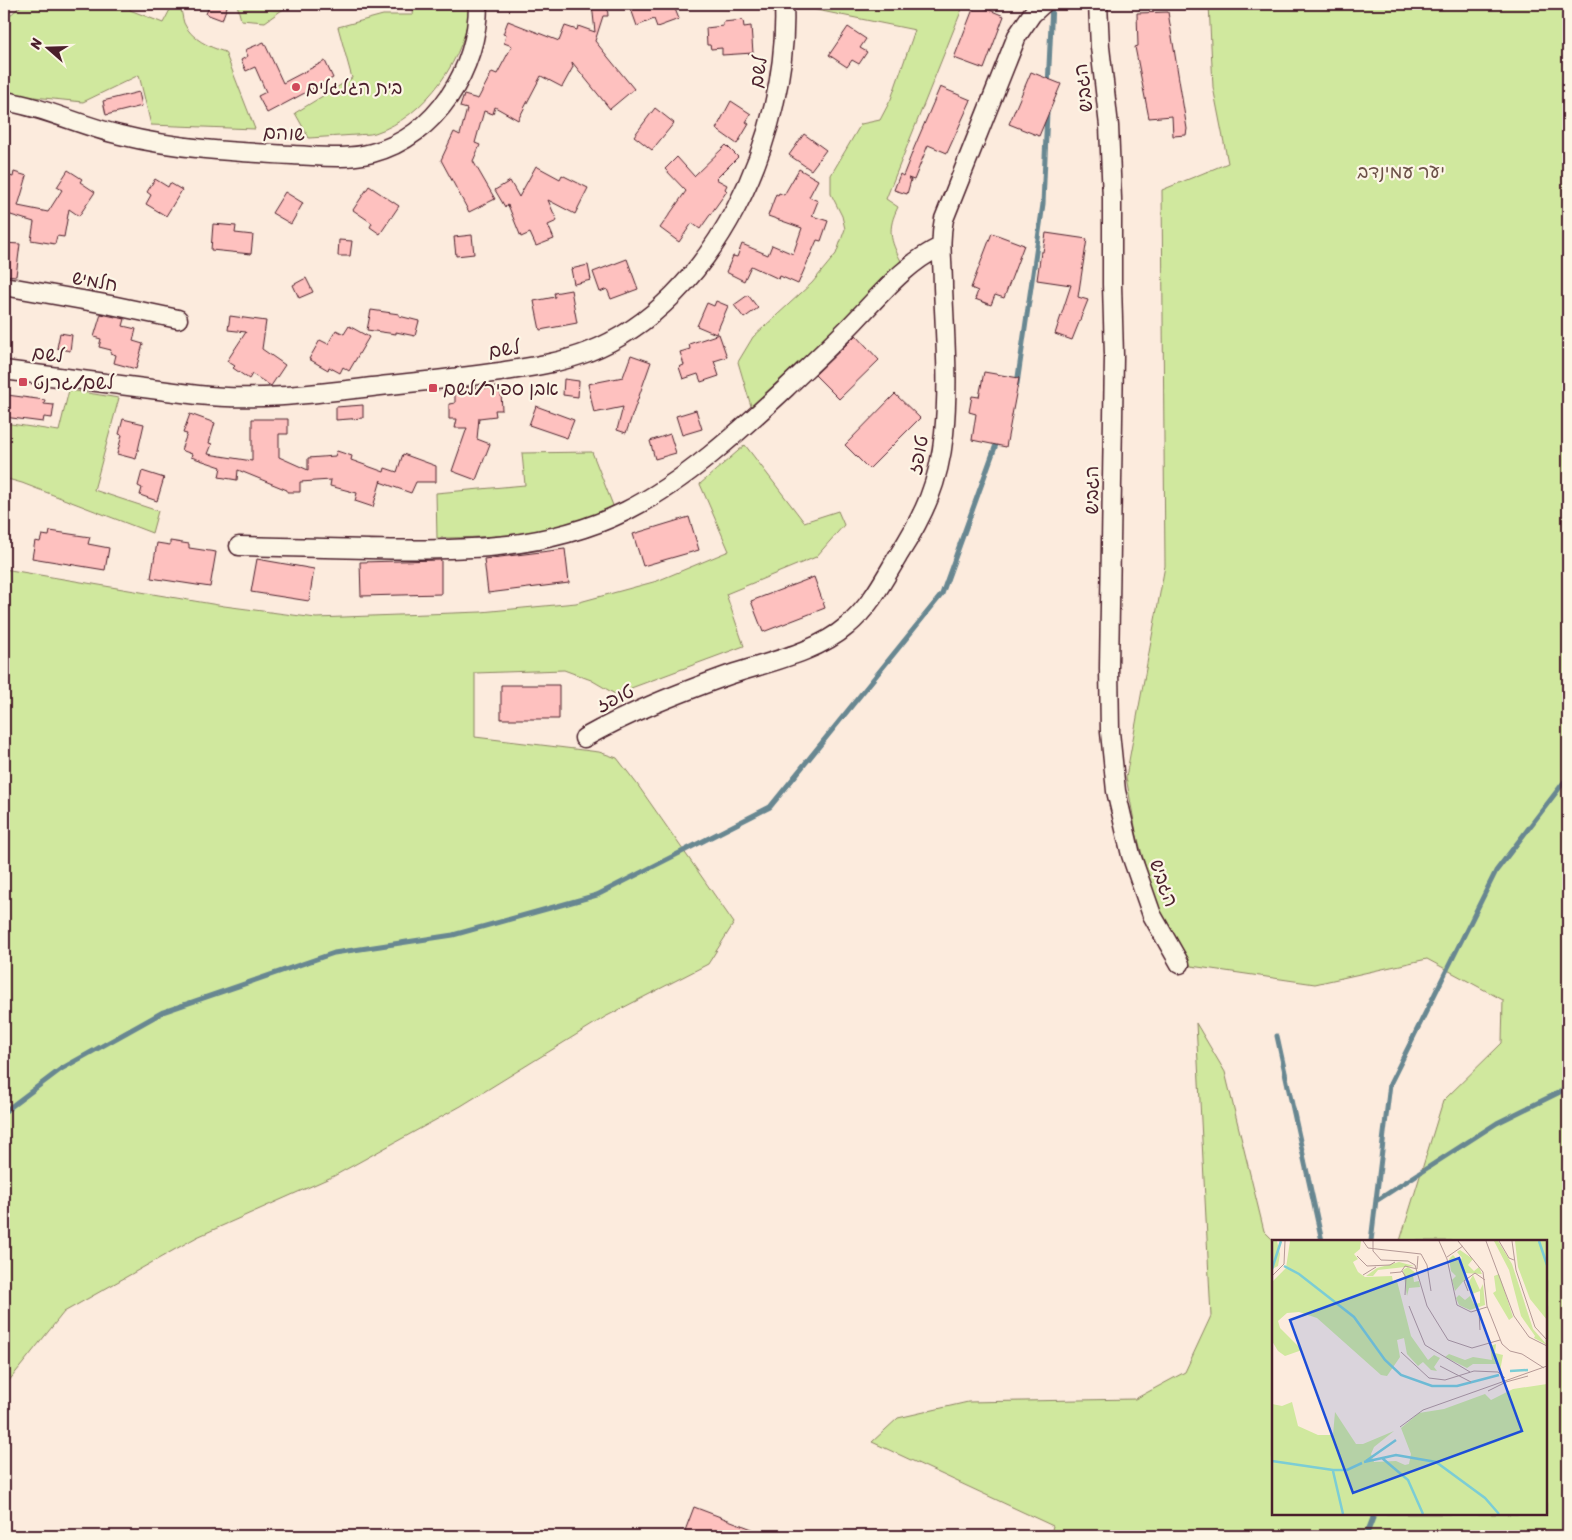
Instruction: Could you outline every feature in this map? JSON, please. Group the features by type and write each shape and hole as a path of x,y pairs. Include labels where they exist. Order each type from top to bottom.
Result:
{"street":[{"name":"שוהם","path":"4,101 32,107 120,136 180,146 327,156 371,154 387,148 416,131 441,107 452,92 472,48 478,4"},
{"name":"לשם","path":"4,370 206,396 258,398 301,395 494,372 552,363 608,343 636,325 674,293 704,258 733,213 746,188 757,162 774,106 780,77 784,4"},
{"name":"טופז","path":"584,738 624,717 667,698 824,642 848,626 869,603 921,519 939,467 944,435 946,385 940,247 942,227 947,210 1011,50 1024,24 1044,4"},
{"name":"הגביש","path":"1098,4 1112,190 1114,356 1109,668 1110,732 1116,791 1132,855 1152,915 1180,964"},
{"path":"240,546 412,550 484,548 541,540 598,524 654,496 728,440 810,365 899,275 920,258 940,247"},
{"name":"חלמיש","path":"4,286 178,319"}],"green space":[{"path":"20,4 132,4 130,10 163,23 173,4 179,4 184,23 191,34 207,45 225,52 255,129 151,125 139,75 83,102 4,94 4,20 21,6"},
{"path":"237,4 306,4 282,10 265,22 241,20"},
{"path":"414,4 470,4 461,44 452,63 427,99 393,125 375,133 309,138 295,113 352,78 338,27 383,15 413,15"},
{"path":"797,4 964,4 886,199 898,207 892,222 891,234 894,247 901,261 813,350 751,406 738,362 753,337 812,283 836,254 845,229 842,216 831,194 831,175 861,124 880,120 891,99 915,30 797,6"},
{"name":"יער עמינדב","path":"1209,4 1568,4 1568,1536 1050,1536 1053,1526 872,1442 898,1418 968,1402 1135,1399 1185,1372 1211,1316 1196,1023 1225,1072 1264,1231 1273,1240 1272,1515 1547,1515 1547,1240 1400,1240 1443,1101 1502,1043 1503,1000 1427,959 1315,984 1191,966 1155,902 1136,832 1126,777 1165,566 1162,190 1228,163 1213,87"},
{"path":"69,390 119,398 94,490 158,511 152,533 22,483 4,478 4,423 59,431"},
{"path":"745,445 804,522 838,511 844,525 816,557 726,594 744,646 615,694 591,680 564,670 475,673 475,737 599,752 617,758 734,923 708,964 605,1017 461,1106 334,1176 197,1237 64,1312 4,1387 4,569 224,606 316,618 481,612 576,603 657,581 729,551 700,484"},
{"path":"592,452 614,508 571,523 527,532 483,537 437,538 436,493 525,485 522,453"}],"building":[{"path":"210,4 228,4 222,20 206,14"},
{"path":"592,4 607,4 608,16 603,16 595,41 634,89 610,109 572,62 573,67 562,87 541,76 518,120 495,107 493,114 484,111 475,143 480,145 473,161 495,199 469,212 441,160 454,132 460,135 467,109 460,107 464,95 478,99 492,72 497,74 512,46 504,43 506,35 503,34 508,21 559,41 565,26 577,30 578,26 595,32"},
{"path":"634,4 673,4 679,19 657,27 654,19 637,26 631,9 636,7"},
{"path":"975,4 1004,16 984,69 954,58"},
{"path":"1168,12 1187,129 1186,135 1173,136 1172,116 1149,118 1135,47 1138,46 1137,13"},
{"path":"743,20 744,27 751,26 753,53 722,55 722,48 711,49 710,45 707,45 706,28 723,26 723,22"},
{"path":"848,27 866,39 860,48 867,52 859,64 852,60 847,67 829,55"},
{"path":"264,42 283,83 325,61 333,78 267,113 258,96 266,92 255,67 246,71 241,60 248,56 245,50"},
{"path":"1031,72 1061,84 1039,136 1009,124"},
{"path":"940,87 971,100 947,153 928,145 914,180 908,178 911,180 907,194 894,190 900,174 903,176"},
{"path":"139,92 142,106 106,115 103,101"},
{"path":"731,101 751,114 746,122 749,124 737,144 716,129"},
{"path":"655,108 674,123 652,150 634,136"},
{"path":"804,134 826,150 811,170 789,155"},
{"path":"726,145 738,157 716,179 727,185 725,189 727,191 700,229 692,223 679,242 660,228 686,191 665,169 677,157 694,176"},
{"path":"536,166 560,179 562,175 588,188 575,214 548,200 557,221 548,225 554,239 536,246 530,233 521,237 508,205 505,207 495,190 510,181 519,197"},
{"path":"799,169 818,180 809,197 818,201 812,216 828,221 821,241 817,240 798,284 780,276 779,279 751,266 744,281 726,272 733,256 737,257 742,244 768,255 772,245 793,254 802,228 768,216 776,194 784,195"},
{"path":"68,170 82,179 80,182 95,192 79,216 69,209 64,237 57,236 55,244 31,240 34,222 4,213 4,174 13,177 14,172 27,176 18,206 48,212 62,190 57,187"},
{"path":"155,179 168,187 170,183 182,190 166,216 146,204 151,195 147,192"},
{"path":"369,186 399,206 380,234 370,227 372,223 353,210"},
{"path":"285,192 303,203 291,224 272,213"},
{"path":"213,224 236,226 235,233 253,235 251,254 211,250"},
{"path":"992,233 1024,245 1004,298 995,295 991,305 975,299 978,291 971,288"},
{"path":"1046,233 1087,239 1078,297 1088,300 1072,340 1055,334 1071,285 1037,280"},
{"path":"472,235 474,254 456,256 454,237"},
{"path":"339,240 352,241 350,256 338,256"},
{"path":"4,243 20,244 16,276 4,275"},
{"path":"627,259 638,289 611,299 607,289 600,292 593,272"},
{"path":"588,265 591,280 574,284 571,269"},
{"path":"306,278 313,292 299,298 293,285"},
{"path":"571,290 577,323 540,330 534,301 555,297 554,293"},
{"path":"748,295 758,308 744,318 734,305"},
{"path":"716,301 728,306 716,334 697,326 707,303 714,306"},
{"path":"371,310 399,314 399,316 419,321 415,336 396,332 396,334 367,330"},
{"path":"101,314 125,319 123,326 136,329 133,341 143,344 136,369 114,363 116,355 110,353 111,350 99,347 101,339 94,337"},
{"path":"230,316 266,321 262,349 285,365 271,386 252,374 249,379 233,368 235,366 227,361 246,332 228,330"},
{"path":"349,326 369,337 349,371 343,367 340,373 329,367 328,370 309,359 320,340 328,344 336,330 344,334"},
{"path":"60,333 72,335 70,351 57,348"},
{"path":"719,334 727,357 714,361 719,376 701,382 698,374 683,379 679,367 684,365 680,352 690,349 689,344"},
{"path":"856,335 879,360 839,399 815,375"},
{"path":"631,355 651,362 626,433 617,430 623,407 594,413 588,384 623,377"},
{"path":"984,372 1019,378 1006,447 972,440 976,414 969,412 972,396 979,397"},
{"path":"564,379 579,381 578,397 563,395"},
{"path":"476,387 476,389 496,387 495,391 501,393 502,410 495,410 496,416 479,418 477,439 490,444 476,480 452,471 467,428 455,428 457,419 449,419 449,404 455,403 455,388"},
{"path":"895,394 920,418 869,469 845,445"},
{"path":"7,395 45,400 44,404 54,405 52,418 44,417 43,422 4,417"},
{"path":"363,405 363,418 336,420 336,407"},
{"path":"536,406 574,420 567,438 529,425"},
{"path":"696,410 702,429 682,435 676,416"},
{"path":"190,414 215,423 209,443 212,444 208,454 252,461 252,419 288,419 288,434 279,434 279,457 308,470 308,458 335,456 337,451 352,456 351,460 384,472 385,468 397,472 403,454 436,466 436,482 416,482 411,493 380,482 373,507 355,501 357,493 330,486 331,480 300,482 300,492 287,492 287,490 238,470 237,480 219,477 221,467 191,457 192,454 181,450 187,434 183,433"},
{"path":"123,419 144,424 136,459 117,454 122,435 119,434"},
{"path":"670,434 676,453 655,459 650,441"},
{"path":"142,471 164,478 157,501 140,495 142,488 138,486"},
{"path":"689,517 699,550 643,566 633,534"},
{"path":"50,531 90,537 88,544 109,548 105,570 32,558 35,541 40,542 42,535 49,536"},
{"path":"170,541 189,544 189,548 216,552 210,587 151,578 157,543 170,545"},
{"path":"565,549 569,583 488,593 484,559"},
{"path":"257,559 314,569 309,601 251,592"},
{"path":"441,560 441,594 361,596 360,562"},
{"path":"814,577 825,608 763,632 751,601"},
{"path":"501,685 559,685 559,719 501,719"},
{"path":"694,1507 768,1535 683,1536"}],"waterway":[{"path":"1048,86 1052,4"},
{"path":"1017,384 1043,204 1047,112"},
{"path":"4,1112 61,1069 163,1012 334,953 453,935 597,895 770,807 942,594 998,439"},
{"path":"1371,1240 1390,1084 1496,871 1568,779"},
{"path":"1277,1036 1322,1240"},
{"path":"1376,1201 1497,1123 1568,1088"},
{"path":"1366,1536 1373,1518 1372,1515"}],"place":[{"name":"בית הגלגלים","path":"296,87"},
{"name":"לשם/גרנט","path":"23,382"},
{"name":"אבן ספיר/לשם","path":"433,388"}]}
